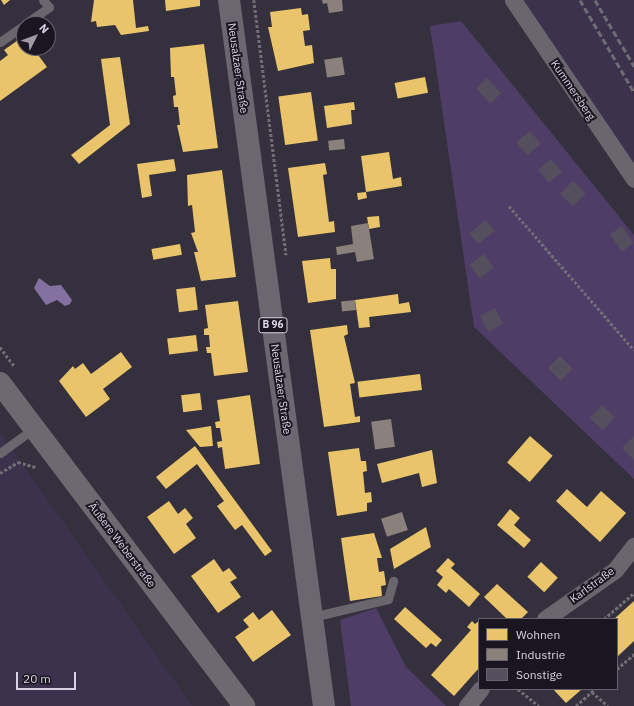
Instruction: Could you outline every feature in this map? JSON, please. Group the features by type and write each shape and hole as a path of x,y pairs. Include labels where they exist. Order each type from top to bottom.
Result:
{"main road":[{"name":"Neusalzaer Straße","path":"230,0 324,706"},
{"name":"Äußere Weberstraße","path":"0,383 33,429 244,706"}],"street":[{"name":"Kummersberg","path":"513,0 634,179"},
{"name":"Karlstraße","path":"547,618 614,570 634,546"},
{"path":"466,706 480,690"}],"lane":[{"path":"36,16 49,7 43,0"},
{"path":"0,42 16,30"},
{"path":"0,454 33,429"},
{"path":"312,617 388,599 393,582"}],"path":[{"path":"509,206 634,350"},
{"path":"0,473 23,462 42,469"},
{"path":"605,618 634,593"},
{"path":"618,668 634,654"},
{"path":"521,692 539,706"},
{"path":"576,706 592,692 608,706"}],"shaded area":[{"path":"523,0 634,0 634,168"},
{"path":"461,21 634,235 634,479 474,327 430,26"},
{"path":"39,278 50,286 61,285 72,300 70,304 65,306 57,300 46,305 34,288"},
{"path":"0,432 192,706 0,706"},
{"path":"376,608 406,667 446,706 351,706 340,620"}],"building: Wohnen":[{"path":"1,0 10,0 4,5"},
{"path":"94,0 133,0 136,28 148,26 149,31 121,35 115,25 97,27 96,21 91,22"},
{"path":"165,0 200,0 200,6 166,11"},
{"path":"301,8 302,15 308,14 310,30 303,31 305,46 312,45 314,63 278,71 268,27 272,27 270,12"},
{"path":"16,42 16,56 39,56 47,67 0,101 0,61 8,55 4,50"},
{"path":"204,44 218,148 183,152 177,125 180,125 178,107 174,107 173,96 176,95 174,77 171,77 170,48"},
{"path":"120,57 130,124 79,164 71,155 110,125 101,59"},
{"path":"425,77 428,93 398,99 395,83"},
{"path":"311,92 318,141 285,145 278,97"},
{"path":"354,102 355,110 351,110 352,124 327,128 324,106"},
{"path":"389,152 393,179 401,177 402,186 366,192 361,156"},
{"path":"174,159 176,171 149,175 152,196 142,198 137,164"},
{"path":"325,163 327,174 323,175 329,222 334,221 335,232 298,237 288,168"},
{"path":"222,170 236,277 201,281 194,252 198,252 191,233 195,232 192,205 188,206 187,175"},
{"path":"366,192 367,198 358,200 357,193"},
{"path":"379,216 380,227 369,229 367,217"},
{"path":"180,244 182,255 153,260 151,249"},
{"path":"330,258 331,269 336,269 336,299 308,303 302,261"},
{"path":"195,287 198,310 179,312 176,289"},
{"path":"398,294 399,304 409,302 411,312 369,317 370,327 359,328 355,300"},
{"path":"238,301 248,372 214,376 211,353 207,353 206,347 210,347 209,335 204,335 204,329 208,328 205,305"},
{"path":"347,325 348,334 344,336 355,383 350,384 355,417 360,416 360,422 324,427 310,330"},
{"path":"196,335 198,351 169,354 167,339"},
{"path":"121,352 132,367 103,389 110,399 86,417 59,381 73,366 75,369 83,363 91,374"},
{"path":"420,374 422,390 359,398 357,382"},
{"path":"200,393 202,410 183,412 181,395"},
{"path":"250,395 260,464 225,469 222,447 218,448 217,442 222,441 220,428 216,428 215,422 220,421 217,400"},
{"path":"211,426 213,446 200,447 186,430"},
{"path":"530,436 553,456 530,482 507,462"},
{"path":"195,446 272,551 265,556 242,525 235,530 217,506 224,501 197,464 166,489 156,477"},
{"path":"359,448 361,461 366,461 367,471 363,472 365,493 371,492 372,502 367,503 367,511 337,516 328,452"},
{"path":"432,450 437,483 422,487 419,473 382,483 377,464"},
{"path":"567,489 587,507 601,491 626,513 600,542 556,501"},
{"path":"169,501 178,514 185,508 193,518 186,524 196,538 174,554 147,517"},
{"path":"510,509 520,518 514,525 531,540 524,548 497,525"},
{"path":"426,527 431,547 394,569 390,549"},
{"path":"374,533 382,558 377,558 379,572 384,571 386,585 381,586 382,596 350,601 341,538"},
{"path":"448,558 455,564 451,568 480,594 469,607 449,589 446,593 437,585 443,577 436,571"},
{"path":"214,559 223,572 229,568 237,578 230,582 241,597 218,613 191,576"},
{"path":"541,562 558,578 544,592 527,577"},
{"path":"497,584 528,612 522,618 506,618 484,597"},
{"path":"634,601 634,641 618,656 618,618 615,618"},
{"path":"405,607 442,640 436,647 431,643 426,648 394,619"},
{"path":"272,610 291,635 253,662 235,637 249,627 243,620 253,612 259,620"},
{"path":"472,621 475,624 478,622 478,669 454,696 431,675 471,630 467,627"},
{"path":"554,690 581,690 566,703"}],"building: Industrie":[{"path":"322,0 342,0 343,11 329,13 327,3 323,4"},
{"path":"342,57 345,75 327,78 324,60"},
{"path":"344,139 345,149 329,151 328,141"},
{"path":"368,223 374,259 357,262 355,252 337,255 336,247 353,244 351,226"},
{"path":"355,300 356,310 342,311 341,301"},
{"path":"391,419 395,447 375,450 371,422"},
{"path":"402,512 408,530 387,537 381,519"}],"building: Sonstige":[{"path":"487,78 501,93 490,104 476,88"},
{"path":"530,131 541,144 527,156 516,143"},
{"path":"551,159 562,172 549,183 538,170"},
{"path":"573,181 586,194 573,206 560,194"},
{"path":"486,220 495,231 478,244 470,233"},
{"path":"622,226 634,243 622,252 610,235"},
{"path":"484,254 494,268 479,278 469,265"},
{"path":"495,308 503,324 488,332 480,316"},
{"path":"560,356 573,369 561,381 548,368"},
{"path":"602,405 615,417 603,430 590,418"},
{"path":"634,436 634,460 622,448"}],"railway":[{"path":"580,0 634,92"},
{"path":"595,0 634,66"}]}
